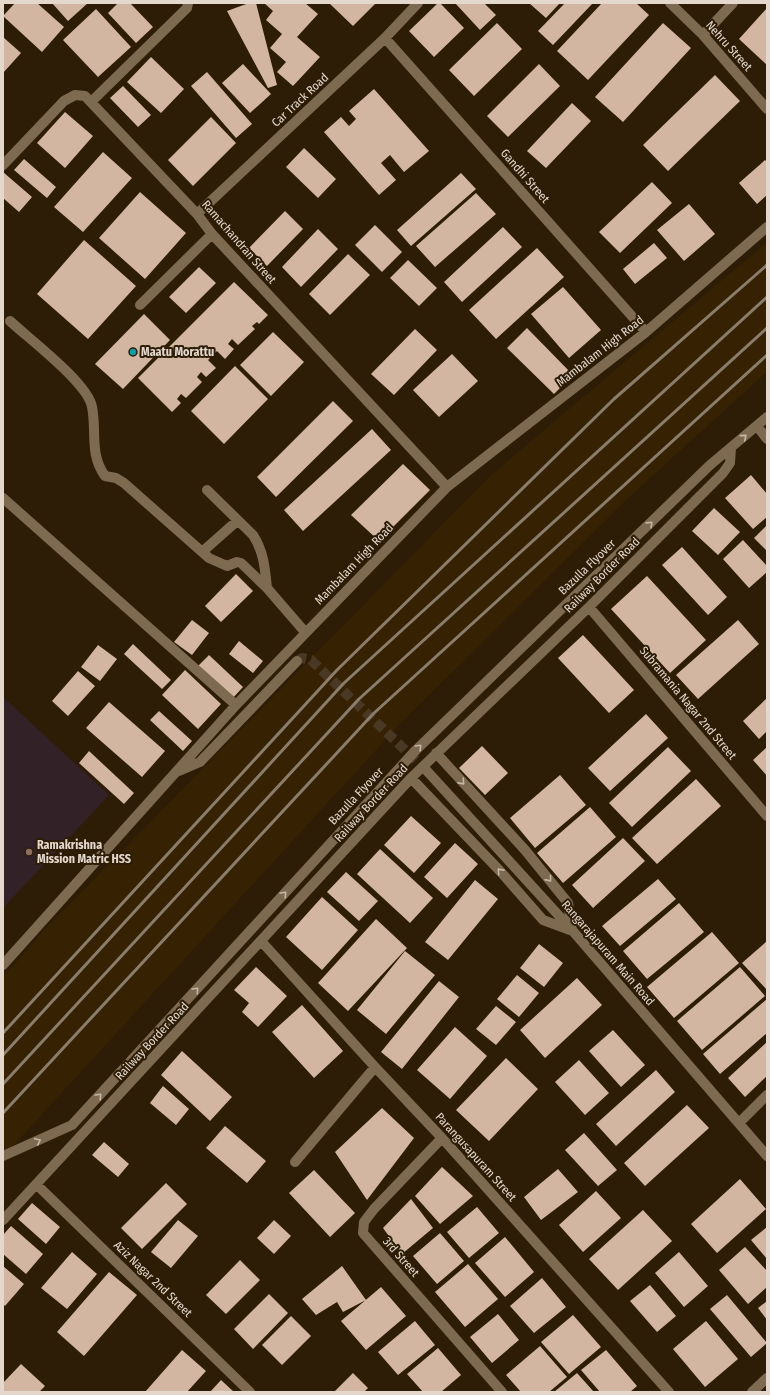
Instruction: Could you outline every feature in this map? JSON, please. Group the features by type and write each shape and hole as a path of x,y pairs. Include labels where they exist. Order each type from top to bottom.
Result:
{"street":[{"path":"91,102 187,8 188,3"},
{"name":"Car Track Road","path":"197,214 385,38 418,3"},
{"name":"Nehru Street","path":"670,3 703,35 767,109"},
{"path":"703,35 733,3"},
{"name":"Gandhi Street","path":"385,38 646,332"},
{"name":"Ramachandran Street","path":"3,165 64,101 75,95 85,96 197,214 212,234 447,487"},
{"name":"Mambalam High Road","path":"3,965 236,706 305,632 447,487 646,332 767,227"},
{"path":"140,305 212,234"},
{"path":"10,321 70,375 82,388 92,406 96,462 105,476 116,478 124,483 209,558 227,566 237,562 241,564 267,588 305,632"},
{"path":"731,448 767,417"},
{"path":"757,426 767,439"},
{"name":"Bazulla Flyover","path":"3,1156 72,1125 416,750 710,465 731,448"},
{"name":"Railway Border Road","path":"3,1220 37,1185 411,778 589,607 723,473 730,463 731,448"},
{"path":"207,490 253,535 259,544 263,556 267,588"},
{"path":"3,498 236,706"},
{"path":"202,552 237,521"},
{"name":"Subramania Nagar 2nd Street","path":"589,607 767,816"},
{"path":"177,771 200,762 297,661"},
{"path":"411,778 500,871 543,920 572,930 568,903 525,850 436,753"},
{"name":"Rangarajapuram Main Road","path":"427,771 572,930 767,1156"},
{"name":"Parangusapuram Street","path":"262,940 375,1067 442,1138 669,1392"},
{"path":"295,1162 375,1067"},
{"path":"739,1123 767,1095"},
{"name":"3rd Street","path":"442,1138 374,1209 364,1222 363,1233 502,1392"},
{"name":"Aziz Nagar 2nd Street","path":"37,1185 250,1392"},
{"path":"752,1392 767,1378"}],"shaded area":[{"path":"767,242 767,372 626,500 399,725 3,1157 3,977 47,927 492,474"},
{"name":"Ramakrishna Mission Matric HSS","path":"3,697 109,795 3,908"}],"building":[{"path":"15,3 37,3 64,27 42,52 3,16"},
{"path":"52,3 88,3 68,21"},
{"path":"118,3 130,3 153,27 136,43 108,13"},
{"path":"249,3 256,3 277,85 268,88 227,11"},
{"path":"264,3 305,3 318,14 297,37 320,57 293,86 277,72 286,62 270,48 282,34 266,20 273,11"},
{"path":"329,3 376,3 353,26"},
{"path":"438,3 440,3 464,28 434,57 409,31"},
{"path":"455,3 484,3 496,15 480,30"},
{"path":"529,3 560,3 546,18"},
{"path":"565,3 593,3 553,45 538,31"},
{"path":"602,3 636,3 649,15 588,80 557,51"},
{"path":"767,8 767,65 739,39"},
{"path":"96,9 131,47 98,77 63,40"},
{"path":"497,23 522,49 474,96 449,70"},
{"path":"663,23 691,48 623,122 595,97"},
{"path":"3,37 21,53 3,73"},
{"path":"151,57 184,89 161,113 127,82"},
{"path":"243,64 271,94 250,113 222,83"},
{"path":"539,64 560,86 508,137 487,116"},
{"path":"207,72 252,124 236,138 191,86"},
{"path":"715,75 740,101 668,171 643,145"},
{"path":"123,86 151,115 138,127 110,98"},
{"path":"374,89 429,151 404,172 390,155 381,163 396,180 379,195 324,132 341,117 349,126 356,119 349,111"},
{"path":"572,103 591,121 546,168 527,151"},
{"path":"65,112 93,136 65,168 37,143"},
{"path":"211,117 236,143 193,186 168,160"},
{"path":"304,148 336,179 318,198 286,167"},
{"path":"103,152 132,178 83,232 54,207"},
{"path":"24,159 56,187 47,198 14,170"},
{"path":"765,160 767,162 767,195 757,204 739,183"},
{"path":"3,172 32,197 19,212 3,198"},
{"path":"461,173 476,189 411,246 397,230"},
{"path":"652,182 672,203 620,253 599,232"},
{"path":"140,192 186,233 145,279 99,238"},
{"path":"476,193 496,214 435,267 416,246"},
{"path":"689,204 715,234 684,261 657,230"},
{"path":"285,211 303,229 267,266 249,248"},
{"path":"375,225 402,252 382,272 355,245"},
{"path":"503,227 522,247 462,302 444,282"},
{"path":"318,229 338,249 301,287 282,267"},
{"path":"84,240 136,286 88,339 37,294"},
{"path":"654,243 667,258 635,284 623,269"},
{"path":"537,248 564,277 496,339 469,310"},
{"path":"348,254 370,275 330,315 309,294"},
{"path":"408,260 437,288 419,306 390,278"},
{"path":"199,267 216,283 186,313 169,297"},
{"path":"234,282 268,315 259,324 257,322 252,326 255,329 238,345 232,339 228,344 234,349 225,359 217,351 208,360 216,368 206,377 201,372 197,377 202,382 186,398 181,394 177,399 181,403 172,412 138,378"},
{"path":"563,287 601,330 569,358 531,314"},
{"name":"Maatu Morattu","path":"144,314 170,340 123,389 95,364"},
{"path":"527,328 573,375 554,394 507,348"},
{"path":"415,329 437,350 394,395 371,374"},
{"path":"273,332 304,362 271,396 240,365"},
{"path":"452,354 478,381 439,417 413,390"},
{"path":"235,366 268,399 224,444 191,411"},
{"path":"333,401 353,421 276,497 257,477"},
{"path":"372,429 391,450 303,531 284,510"},
{"path":"403,464 430,490 379,541 351,515"},
{"path":"751,475 767,494 767,517 753,529 725,498"},
{"path":"714,508 740,532 718,555 692,531"},
{"path":"767,525 767,551 754,538"},
{"path":"743,540 767,566 767,572 749,588 723,559"},
{"path":"682,547 727,597 708,615 662,565"},
{"path":"236,574 253,591 221,622 205,606"},
{"path":"647,576 706,640 670,673 611,609"},
{"path":"192,620 209,633 192,655 174,642"},
{"path":"738,620 759,644 698,699 676,675"},
{"path":"583,635 634,690 609,713 558,658"},
{"path":"239,641 263,661 253,673 229,654"},
{"path":"133,644 171,680 162,689 124,654"},
{"path":"98,645 117,659 100,681 81,667"},
{"path":"209,655 243,687 232,699 197,667"},
{"path":"185,670 221,704 198,729 162,695"},
{"path":"78,671 95,686 68,716 52,701"},
{"path":"767,698 767,731 759,739 743,721"},
{"path":"109,702 165,751 142,777 86,728"},
{"path":"159,711 192,741 183,751 150,720"},
{"path":"646,714 668,738 610,791 588,768"},
{"path":"482,746 508,773 485,795 459,768"},
{"path":"668,747 691,771 632,827 609,803"},
{"path":"767,747 767,776 753,760"},
{"path":"89,751 134,793 124,804 79,763"},
{"path":"560,775 586,805 535,848 510,818"},
{"path":"696,779 721,806 657,864 632,838"},
{"path":"590,807 616,837 563,883 537,853"},
{"path":"411,816 441,843 414,873 384,845"},
{"path":"623,838 645,861 593,908 572,885"},
{"path":"455,843 478,864 447,898 424,877"},
{"path":"380,849 433,898 410,923 357,874"},
{"path":"346,872 378,901 359,921 327,892"},
{"path":"658,879 676,899 620,946 602,926"},
{"path":"475,880 498,899 448,960 425,942"},
{"path":"322,897 358,930 322,970 286,937"},
{"path":"679,903 704,932 647,979 623,951"},
{"path":"376,919 407,948 348,1011 318,983"},
{"path":"712,932 739,963 674,1018 647,987"},
{"path":"767,941 767,990 742,963"},
{"path":"539,944 563,963 544,987 520,968"},
{"path":"405,951 435,975 386,1034 357,1010"},
{"path":"256,967 287,996 258,1027 242,1012 249,1003 234,990"},
{"path":"740,967 765,996 702,1050 677,1021"},
{"path":"517,975 539,993 519,1017 497,999"},
{"path":"577,978 602,1005 545,1058 520,1030"},
{"path":"439,981 459,997 402,1069 381,1052"},
{"path":"767,999 767,1033 720,1074 703,1054"},
{"path":"302,1005 343,1051 314,1078 272,1032"},
{"path":"496,1006 516,1022 496,1045 476,1029"},
{"path":"455,1027 487,1056 450,1099 417,1070"},
{"path":"613,1030 645,1065 621,1087 589,1051"},
{"path":"767,1042 767,1076 745,1097 728,1078"},
{"path":"182,1051 232,1097 210,1121 161,1075"},
{"path":"506,1058 538,1089 489,1141 456,1110"},
{"path":"579,1060 609,1093 585,1115 555,1082"},
{"path":"656,1070 675,1092 616,1146 596,1124"},
{"path":"163,1086 189,1109 176,1125 150,1103"},
{"path":"687,1105 709,1128 645,1186 624,1163"},
{"path":"382,1108 414,1138 367,1200 335,1152"},
{"path":"225,1126 266,1161 247,1183 206,1148"},
{"path":"584,1133 617,1170 598,1186 565,1150"},
{"path":"104,1142 129,1164 118,1177 92,1155"},
{"path":"442,1167 473,1196 440,1224 415,1196"},
{"path":"558,1169 578,1192 541,1220 524,1197"},
{"path":"314,1170 355,1213 330,1237 289,1193"},
{"path":"740,1179 766,1209 717,1253 691,1224"},
{"path":"166,1183 187,1204 142,1249 121,1228"},
{"path":"596,1191 621,1218 583,1252 559,1225"},
{"path":"411,1199 433,1228 402,1254 383,1228"},
{"path":"32,1203 60,1227 46,1244 18,1219"},
{"path":"477,1207 499,1233 469,1258 447,1232"},
{"path":"643,1210 672,1241 618,1290 589,1259"},
{"path":"178,1220 198,1236 171,1268 151,1252"},
{"path":"274,1220 291,1236 274,1254 257,1238"},
{"path":"11,1226 43,1254 26,1274 3,1254 3,1235"},
{"path":"767,1227 767,1259 751,1240"},
{"path":"440,1233 464,1261 437,1284 413,1256"},
{"path":"505,1237 534,1272 505,1297 475,1263"},
{"path":"745,1247 767,1271 767,1287 748,1304 719,1270"},
{"path":"72,1252 97,1274 67,1309 41,1288"},
{"path":"679,1252 708,1286 684,1307 655,1273"},
{"path":"240,1260 260,1280 226,1314 206,1295"},
{"path":"468,1264 498,1299 465,1327 435,1292"},
{"path":"3,1266 24,1284 5,1306 3,1304"},
{"path":"342,1266 366,1300 343,1312 337,1302 316,1315 302,1299"},
{"path":"109,1272 137,1295 84,1356 57,1332"},
{"path":"542,1278 566,1307 534,1333 510,1306"},
{"path":"650,1285 676,1316 657,1332 630,1301"},
{"path":"381,1287 406,1316 366,1350 341,1321"},
{"path":"269,1294 288,1313 253,1349 234,1329"},
{"path":"727,1295 767,1343 751,1357 710,1309"},
{"path":"767,1301 767,1320 758,1308"},
{"path":"498,1314 519,1340 492,1363 470,1337"},
{"path":"573,1315 601,1347 569,1374 541,1342"},
{"path":"291,1316 311,1336 282,1365 262,1345"},
{"path":"415,1321 435,1345 398,1375 378,1352"},
{"path":"706,1321 738,1359 705,1387 673,1349"},
{"path":"540,1346 567,1377 549,1392 521,1392 506,1375"},
{"path":"438,1348 461,1375 441,1392 423,1392 407,1374"},
{"path":"182,1350 206,1371 187,1392 145,1392"},
{"path":"606,1350 637,1386 630,1392 600,1392 581,1370"},
{"path":"21,1364 45,1386 39,1392 3,1392 3,1383"},
{"path":"353,1373 368,1388 364,1392 334,1392"},
{"path":"577,1373 594,1392 554,1392"},
{"path":"221,1380 234,1392 210,1392"}],"tunnel":[{"path":"297,661 302,658 311,660 427,771"}],"railway":[{"path":"3,1033 337,670 614,399 767,265"},
{"path":"3,1055 344,683 767,297"},
{"path":"3,1084 359,699 767,328"},
{"path":"3,1113 373,714 767,355"}],"place":[{"name":"Maatu Morattu","path":"133,352"},
{"name":"Ramakrishna Mission Matric HSS","path":"29,852"}]}
